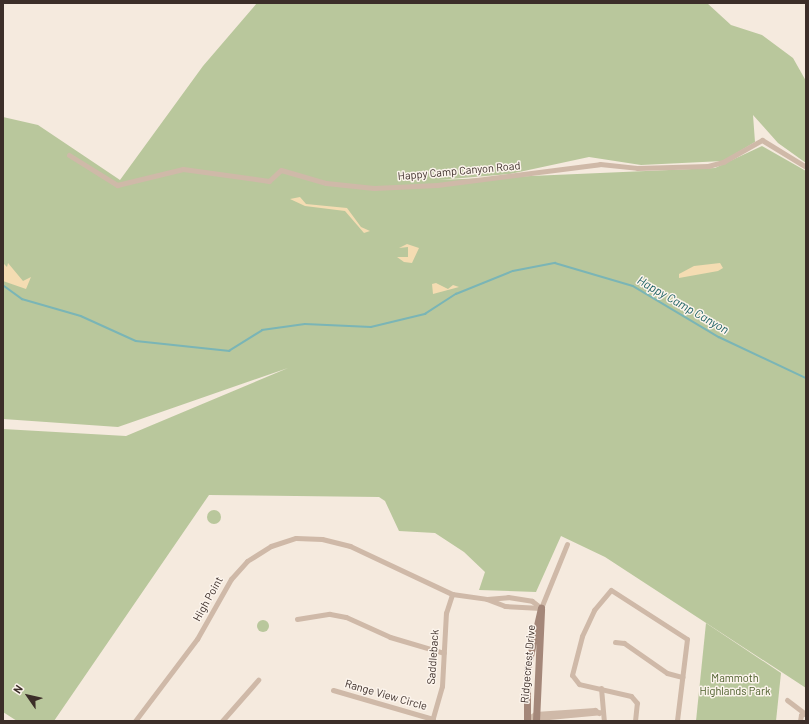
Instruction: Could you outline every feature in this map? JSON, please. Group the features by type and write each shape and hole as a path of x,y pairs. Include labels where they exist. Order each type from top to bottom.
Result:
{"street":[{"name":"Happy Camp Canyon Road","path":"69,155 117,185 183,169 269,180 281,170 326,183 374,188 437,185 600,164 637,168 708,166 723,162 762,140 806,167"},
{"name":"High Point","path":"135,721 196,639 231,579 247,561 272,546 296,538 322,539 350,546 452,594 487,600 503,605 541,608"},
{"name":"Ridgecrest Drive","path":"527,720 527,669 541,608 567,544"},
{"path":"635,721 635,698 623,692 576,682 572,674 582,636 606,594 611,590 618,592 687,639 677,721"},
{"name":"Saddleback","path":"432,720 442,686 446,613 452,594"},
{"name":"High Point","path":"487,600 503,598 532,601 541,608"},
{"path":"503,598 503,605"},
{"name":"Ridgecrest Drive","path":"536,718 541,608"},
{"path":"297,619 330,614 346,616 390,637 444,653"},
{"path":"615,642 624,644 667,673 682,677"},
{"path":"222,721 258,680"},
{"path":"601,688 601,713 604,721"},
{"name":"Range View Circle","path":"333,690 432,720"},
{"path":"787,700 805,713 800,721"},
{"path":"527,720 601,713"}],"green space":[{"path":"257,3 707,3 731,25 762,35 793,58 806,81 806,163 778,143 753,115 755,142 723,161 641,165 589,157 510,174 438,180 715,168 762,146 806,171 806,688 605,557 561,536 536,592 479,590 485,572 464,552 435,533 399,531 385,501 379,497 209,495 54,721 17,721 3,712 3,429 126,436 288,368 118,427 3,419 3,117 38,125 120,180 203,66"},
{"path":"214,510 219,512 221,517 219,522 214,524 209,522 207,517 209,512"},
{"path":"263,620 267,622 269,626 267,630 263,632 259,630 257,626 259,622"},
{"name":"Mammoth Highlands Park","path":"706,623 781,673 776,721 696,721"}],"sand":[{"path":"300,197 306,204 347,208 361,227 370,231 364,233 345,211 305,206 290,199"},
{"path":"407,244 419,248 412,263 404,262 397,257 408,257 408,247 399,248"},
{"path":"3,263 7,267 8,263 23,281 31,277 26,289 3,281"},
{"path":"720,263 723,268 718,271 679,278 679,274 694,266"},
{"path":"436,283 448,289 453,285 459,287 433,294 432,284"}],"waterway":[{"name":"Happy Camp Canyon","path":"3,285 22,299 81,316 136,341 229,351 262,330 305,324 371,327 425,314 456,294 513,271 555,263 633,286 719,337 806,378"}]}
